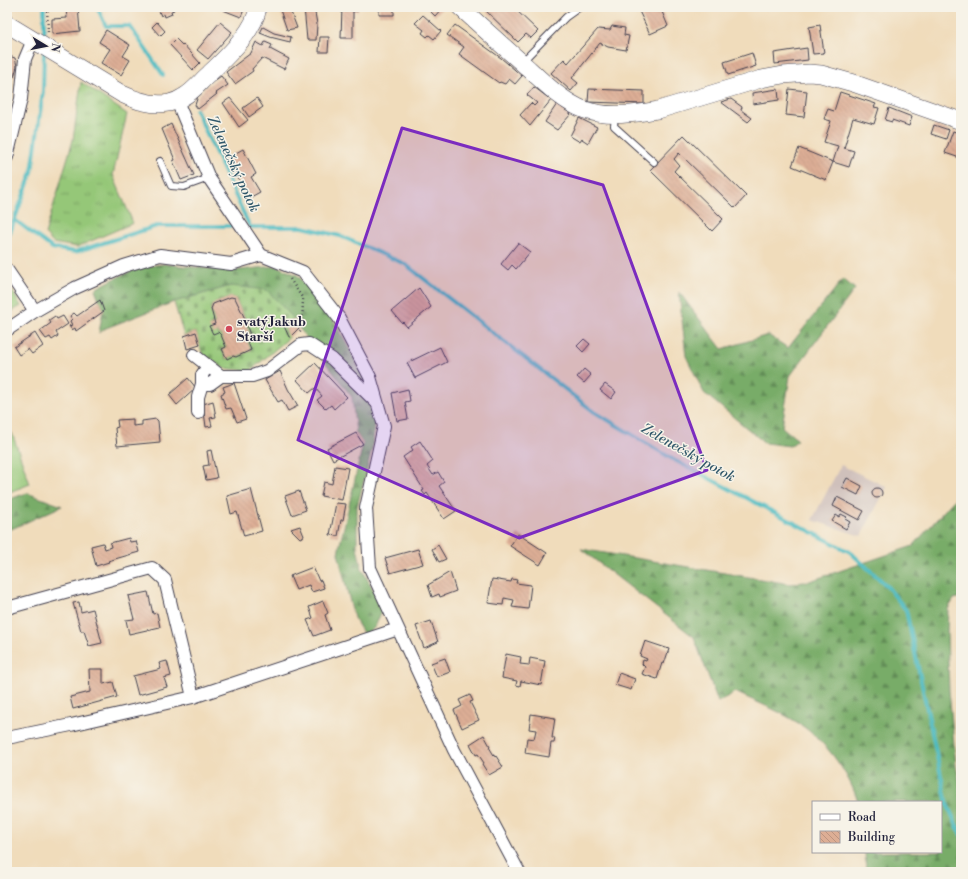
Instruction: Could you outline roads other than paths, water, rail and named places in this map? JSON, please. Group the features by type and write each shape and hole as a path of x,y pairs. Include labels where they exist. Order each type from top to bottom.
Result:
{"street":[{"path":"7,24 43,44 134,100 156,104 177,101 189,93 237,46 247,32 257,13 258,7"},
{"path":"460,7 549,87 577,106 597,113 615,114 658,110 761,79 783,75 809,73 836,77 961,121"},
{"path":"7,157 21,99 25,59 43,44"},
{"path":"177,101 209,178 237,221 261,255 303,272 339,318 370,377 384,426 366,508 370,568 454,750 519,872"},
{"path":"7,330 34,311 75,288 124,266 160,255 231,264 261,255"},
{"path":"7,270 34,311"},
{"path":"202,384 210,384 222,376 252,376 267,371 301,345 309,344 332,359 377,402"},
{"path":"194,355 222,376"},
{"path":"198,413 198,397 202,384 202,375 208,366"},
{"path":"7,608 152,568 165,580 193,697"},
{"path":"7,738 193,697 398,629"}],"lane":[{"path":"521,62 566,18 580,7"},
{"path":"615,114 614,126 654,162"},
{"path":"160,161 172,186 184,187 209,178"}],"waterway":[{"name":"Zelenečský potok","path":"44,7 44,41"},
{"name":"Zelenečský potok","path":"97,7 106,26 130,26 163,75"},
{"name":"Zelenečský potok","path":"7,240 32,172 43,91 44,52"},
{"name":"Zelenečský potok","path":"196,110 250,227 303,227 340,236 405,264 593,411 674,460 850,552 886,585 906,610 947,804 961,835"},
{"name":"Zelenečský potok","path":"15,220 52,248 75,252 157,226 238,226"}],"place":[{"name":"svatý Jakub Starší","path":"229,329"}]}
